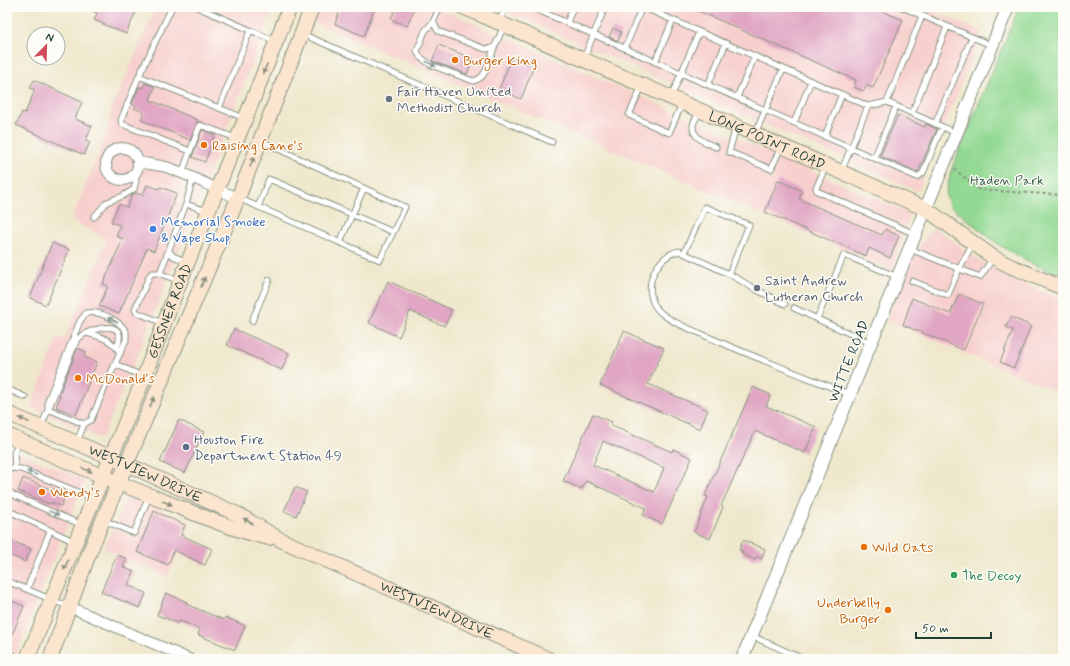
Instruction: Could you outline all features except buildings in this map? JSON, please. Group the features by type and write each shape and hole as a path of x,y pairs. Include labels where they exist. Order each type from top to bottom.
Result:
{"main road":[{"name":"GESSNER ROAD","path":"28,659 144,377 180,281 290,7"},
{"name":"GESSNER ROAD","path":"50,659 102,520 238,198 312,7"},
{"name":"LONG POINT ROAD","path":"463,7 926,209 993,257 1010,266 1063,288"},
{"path":"169,309 188,317"},
{"name":"WESTVIEW DRIVE","path":"7,413 126,464 239,515 281,540 548,659"},
{"path":"125,423 140,429"},
{"name":"WESTVIEW DRIVE","path":"13,438 149,496 250,534 281,540"}],"street":[{"name":"WITTE ROAD","path":"742,659 1008,7"},
{"path":"122,148 133,152 137,156 139,162 135,176 129,180 115,180 109,175 106,169 106,162 111,151 122,148"},
{"path":"139,162 164,167 182,173 217,190 238,198"},
{"path":"70,608 189,659"}],"lane":[{"path":"172,7 139,76 121,120 122,124 190,151"},
{"path":"199,7 276,42"},
{"path":"440,7 433,22 425,31 417,51 420,57 431,64 473,81 477,81 485,73 502,24 506,7"},
{"path":"531,7 540,9 566,23 917,177 923,173 942,127"},
{"path":"566,23 573,7"},
{"path":"583,59 605,7"},
{"path":"625,48 643,7 868,106 887,102 957,134"},
{"path":"902,7 993,46"},
{"path":"887,102 922,16"},
{"path":"655,62 673,20"},
{"path":"433,22 438,31 485,48 494,48"},
{"path":"912,113 947,27"},
{"path":"219,108 250,30"},
{"path":"642,85 629,115 669,133 682,73 699,32"},
{"path":"302,33 552,142"},
{"path":"935,124 972,37"},
{"path":"708,85 726,43"},
{"path":"737,97 755,56"},
{"path":"754,134 783,69"},
{"path":"139,76 246,118"},
{"path":"794,123 811,81"},
{"path":"825,136 842,94"},
{"path":"842,172 868,106"},
{"path":"874,158 896,106"},
{"path":"700,110 694,123 694,131 697,137 702,141 716,146"},
{"path":"182,173 200,125 237,139"},
{"path":"737,126 729,152 769,169 773,168 782,146"},
{"path":"238,198 380,260 405,207 260,141"},
{"path":"826,165 816,188 817,191 916,235"},
{"path":"94,217 107,202 123,196 134,189 136,181 135,176"},
{"path":"160,273 186,204 193,178"},
{"path":"258,207 269,178 393,232"},
{"path":"340,242 364,188"},
{"path":"186,204 208,211"},
{"path":"684,254 705,206 747,224 749,227 729,274"},
{"path":"912,281 948,295 959,269 974,243"},
{"path":"910,249 980,278 993,257"},
{"path":"169,251 173,256 188,262"},
{"path":"785,304 756,290 729,274 678,251 667,255 658,264 653,276 650,293 654,303 660,311 670,319 720,342 850,395"},
{"path":"817,319 844,255 898,277"},
{"path":"164,324 136,312 135,309 152,273 160,273 180,281"},
{"path":"252,321 269,280"},
{"path":"794,308 871,343"},
{"path":"95,312 117,322 126,331 126,340 88,424 84,424 48,409 48,400 80,321 86,313 95,312"},
{"path":"40,428 77,340 86,333 104,326 109,327 114,329 120,335 117,348"},
{"path":"86,333 110,341 117,348 120,354"},
{"path":"115,364 144,377"},
{"path":"7,389 25,397"},
{"path":"77,443 84,424"},
{"path":"13,438 15,467"},
{"path":"7,473 11,468 21,468 94,498"},
{"path":"7,490 13,495 83,525"},
{"path":"102,520 134,533 149,496"},
{"path":"7,510 76,543"},
{"path":"27,589 50,531"},
{"path":"7,581 70,608"},
{"path":"752,636 803,659"},
{"path":"7,653 22,659"}],"path":[{"path":"946,162 980,190 1063,195"}],"shaded area":[{"path":"156,7 274,7 139,352 101,439 31,407 58,337 65,339 107,239 71,220 108,131 109,116"},
{"path":"320,7 436,7 910,214 892,270 313,22"},
{"path":"496,7 924,7 982,32 918,191"},
{"path":"934,228 988,266 1005,276 1063,300 1063,394 887,321 909,264 928,233"},
{"path":"7,448 85,480 14,659 7,659"},
{"path":"127,496 192,522 168,576 104,549"}],"green space":[{"name":"Haden Park","path":"1019,7 1063,7 1063,276 1033,264 999,245 949,205 946,194 951,171"}],"place":[{"name":"Burger King","path":"455,60"},
{"name":"Fair Haven United Methodist Church","path":"389,99"},
{"name":"Raising Cane's","path":"204,145"},
{"name":"Memorial Smoke & Vape Shop","path":"153,229"},
{"name":"Saint Andrew Lutheran Church","path":"757,288"},
{"name":"McDonald's","path":"78,378"},
{"name":"Houston Fire Department Station 49","path":"186,447"},
{"name":"Wendy's","path":"42,492"},
{"name":"Wild Oats","path":"864,547"},
{"name":"The Decoy","path":"954,575"},
{"name":"Underbelly Burger","path":"888,610"}]}
